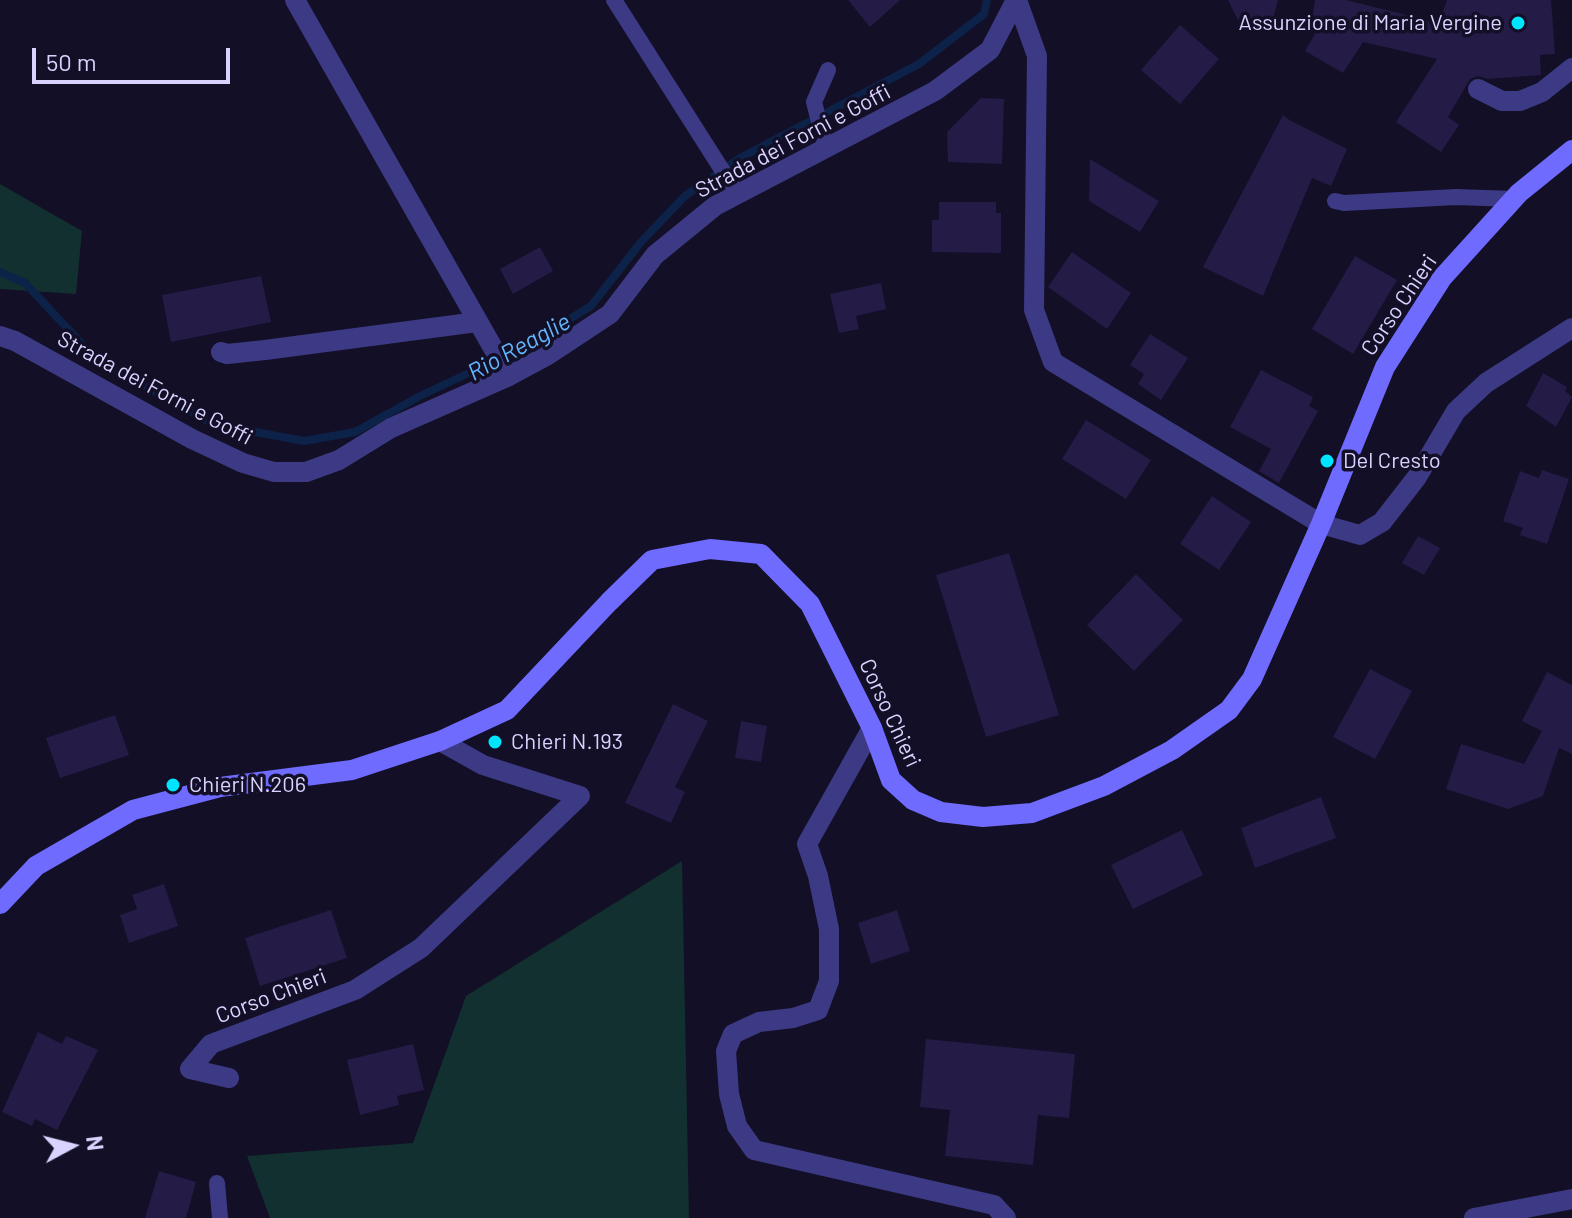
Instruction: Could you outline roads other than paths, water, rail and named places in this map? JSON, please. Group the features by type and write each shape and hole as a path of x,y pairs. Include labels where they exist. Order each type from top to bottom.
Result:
{"main road":[{"name":"Corso Chieri","path":"0,904 36,866 133,810 220,787 352,770 440,741 507,710 652,560 710,549 761,554 810,604 872,728 891,780 913,800 941,812 983,817 1032,813 1104,786 1172,750 1229,710 1252,679 1321,524 1385,367 1442,278 1514,199 1572,150"}],"street":[{"path":"295,0 508,373"},
{"path":"1017,0 1037,56 1034,310 1053,362 1321,524 1360,535 1382,522 1417,477 1456,411 1486,383 1572,328"},
{"name":"Strada dei Forni e Goffi","path":"0,336 15,341 192,439 243,463 274,472 306,472 339,460 391,428 548,355 610,314 655,255 715,206 733,187 824,140 935,91 990,50 1017,0"},
{"path":"1478,89 1502,101 1520,101 1542,92 1572,68"},
{"path":"221,352 227,354 482,331"},
{"path":"872,728 807,844 818,876 829,929 829,981 818,1010 793,1018 759,1022 733,1034 726,1051 729,1094 737,1126 754,1150 994,1205 1006,1218"},
{"name":"Corso Chieri","path":"229,1078 190,1069 211,1044 355,990 421,948 580,796 483,765 440,741"},
{"path":"1474,1218 1572,1199"}],"lane":[{"path":"614,0 733,187"},
{"path":"824,140 814,102 828,70"},
{"path":"1335,201 1456,197 1514,199"},
{"path":"217,1183 220,1218"}],"waterway":[{"name":"Rio Reaglie","path":"0,272 25,283 96,359 213,424 304,441 355,432 420,396 526,346 591,306 641,242 685,196 740,158 919,64 984,14 987,0"}],"place":[{"name":"Assunzione di Maria Vergine","path":"1518,23"},
{"name":"Del Cresto","path":"1327,461"},
{"name":"Chieri N.193","path":"495,742"},
{"name":"Chieri N.206","path":"173,785"}]}
